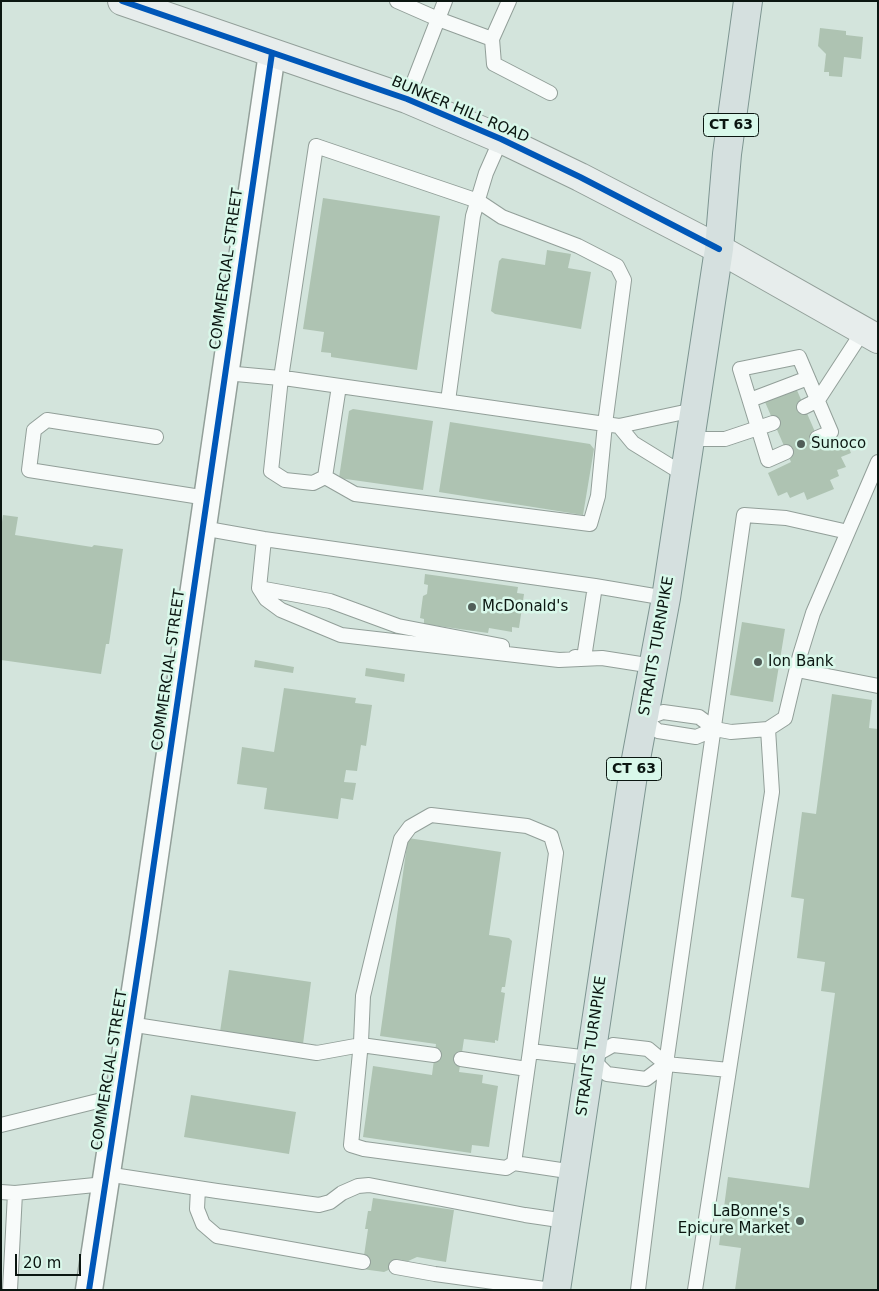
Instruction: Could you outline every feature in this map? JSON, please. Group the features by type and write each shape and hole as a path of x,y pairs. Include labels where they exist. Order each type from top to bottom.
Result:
{"main road":[{"name":"STRAITS TURNPIKE","path":"554,1290 574,1172 633,775 666,598 719,249 727,154 748,1"}],"street":[{"name":"BUNKER HILL ROAD","path":"122,1 407,99 501,139 580,177 719,249 870,335"},
{"name":"COMMERCIAL STREET","path":"88,1290 130,1024 272,53"}],"lane":[{"path":"397,1 492,39"},
{"path":"407,99 445,1"},
{"path":"509,1 492,39 494,64 550,93"},
{"path":"448,401 473,216 486,173 501,139"},
{"path":"316,146 478,201 502,217 578,246 617,266 624,280 612,425 598,496 590,524 355,494 325,477 313,483 285,480 271,471 281,378 316,146"},
{"path":"804,407 818,400 870,335"},
{"path":"786,452 768,460 740,368 799,357 831,432 817,438"},
{"path":"225,373 281,378 612,425 694,410"},
{"path":"750,400 808,378"},
{"path":"325,477 339,386"},
{"path":"156,437 47,420 34,430 29,470 207,498"},
{"path":"690,439 725,439 773,423"},
{"path":"612,425 633,443 684,475"},
{"path":"715,729 696,737 658,731 644,719 663,712 699,717 715,729 731,732 768,729 785,718 796,670 814,613 878,462"},
{"path":"638,1290 666,1064 744,515 786,518 848,532"},
{"path":"202,528 264,539 595,586 666,598"},
{"path":"264,539 259,588 266,599 281,610 341,635 559,660 602,658 653,666"},
{"path":"584,658 595,586"},
{"path":"259,588 330,601 398,626 545,654 584,658"},
{"path":"796,670 878,686"},
{"path":"695,1290 772,792 768,729"},
{"path":"514,1163 556,853 551,836 527,826 431,815 410,827 401,839 364,996 352,1145 364,1149 506,1168 514,1163 574,1172"},
{"path":"130,1024 317,1053 361,1045 434,1055"},
{"path":"530,1051 590,1058 613,1045 648,1049 666,1064 729,1070"},
{"path":"590,1058 607,1074 646,1079 666,1064"},
{"path":"461,1059 527,1069"},
{"path":"1,1125 118,1096"},
{"path":"10,1290 8,1192 106,1179 198,1188 319,1204 330,1202 342,1192 358,1186 370,1185 525,1215 566,1221"},
{"path":"198,1188 197,1210 203,1224 217,1236 363,1262"},
{"path":"396,1267 554,1290"}],"building":[{"path":"820,28 846,31 846,35 863,37 861,59 844,57 842,77 829,76 829,72 824,72 826,54 818,46"},
{"path":"323,198 440,216 417,370 331,357 331,353 321,352 324,332 303,329"},
{"path":"547,250 571,254 568,268 591,272 581,329 495,314 491,311 499,261 502,258 545,265"},
{"name":"Sunoco","path":"796,388 822,448 836,442 837,445 846,441 851,453 841,457 846,467 837,470 839,476 830,480 834,489 807,500 804,492 790,498 787,492 778,496 768,473 791,462 765,402"},
{"path":"353,409 433,421 423,490 339,478 349,411"},
{"path":"450,422 590,444 594,449 583,515 439,492"},
{"path":"3,515 18,517 15,535 92,547 94,545 123,549 109,644 106,644 101,674 1,660 1,529"},
{"name":"McDonald's","path":"425,574 518,587 517,593 524,594 519,628 512,627 512,632 489,628 488,633 424,624 424,619 420,618 423,596 427,594 428,585 424,584"},
{"name":"Ion Bank","path":"742,622 785,629 773,702 730,695"},
{"path":"255,660 294,667 293,673 254,667"},
{"path":"366,668 405,674 404,682 365,676"},
{"path":"284,688 356,698 355,703 372,705 366,746 361,745 357,771 346,770 344,782 356,783 353,800 341,798 338,819 264,809 267,788 237,784 242,747 274,752"},
{"path":"832,694 872,700 869,728 878,729 878,1290 735,1290 741,1248 719,1245 728,1177 809,1188 835,993 821,991 825,962 797,958 804,899 791,897 802,812 816,814"},
{"path":"408,838 501,852 489,935 509,938 512,941 505,987 502,987 501,992 505,993 498,1041 495,1040 495,1043 464,1039 459,1072 483,1075 482,1083 498,1086 489,1147 472,1145 471,1153 363,1137 373,1066 432,1075 436,1044 380,1036"},
{"path":"229,970 311,982 303,1044 220,1032"},
{"path":"191,1095 296,1112 289,1154 184,1137"},
{"path":"373,1198 454,1210 446,1262 417,1257 384,1272 362,1269 368,1229 365,1229 368,1211 371,1211"}],"cycle path":[{"path":"122,1 407,99 501,139 580,177 719,249"},
{"path":"89,1290 143,938 272,53"}],"place":[{"name":"Sunoco","path":"801,444"},
{"name":"McDonald's","path":"472,607"},
{"name":"Ion Bank","path":"758,662"},
{"name":"LaBonne's Epicure Market","path":"800,1221"}]}
